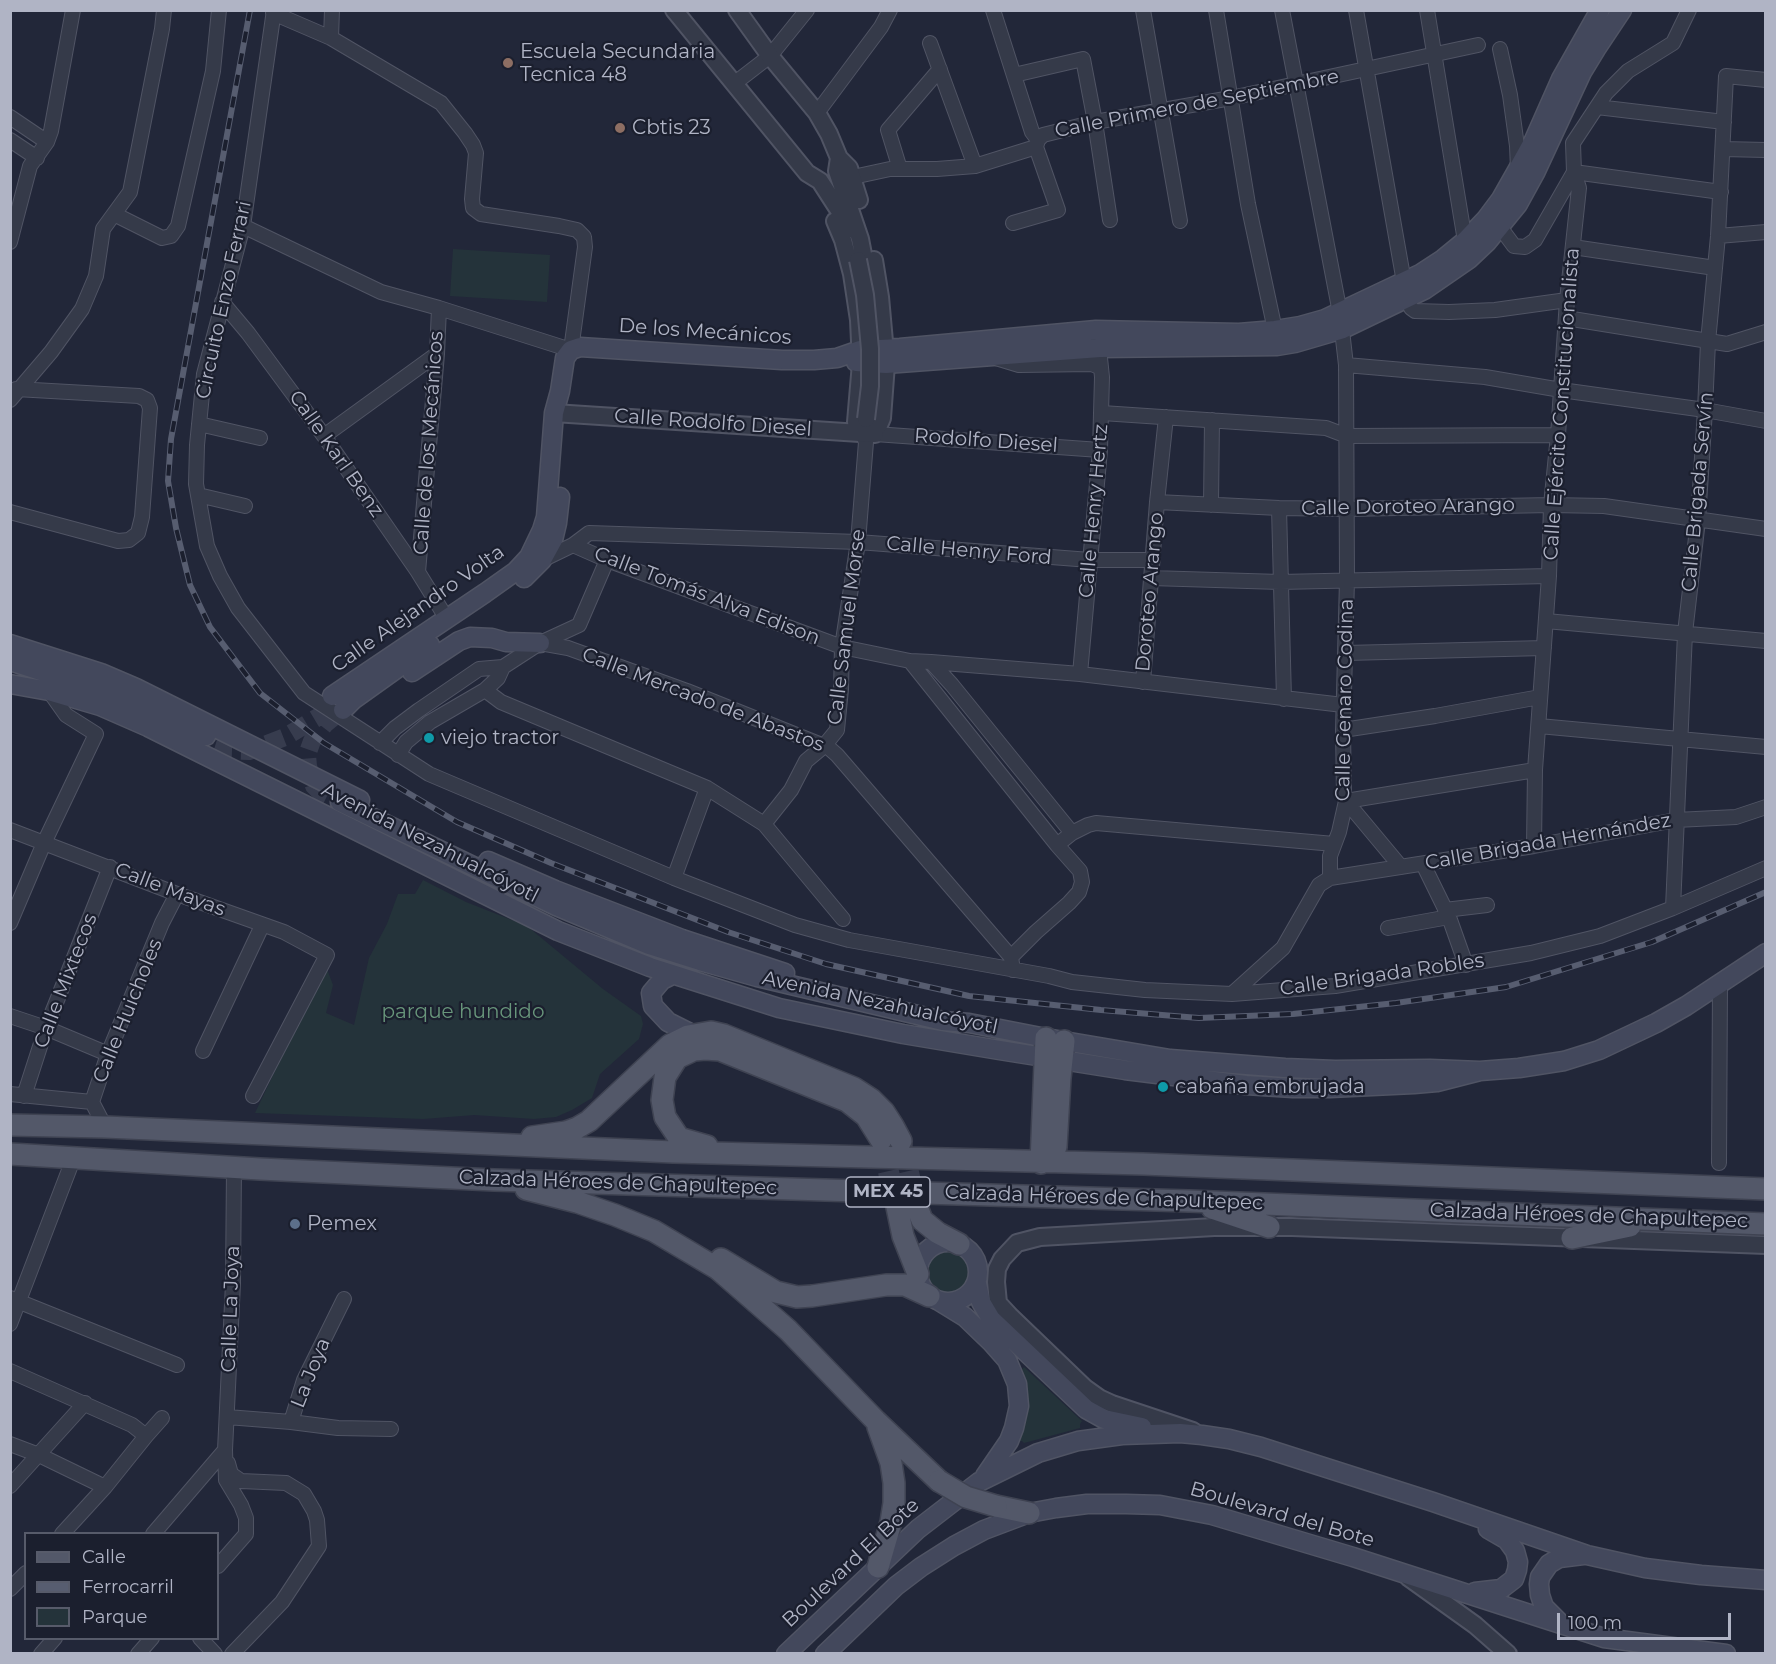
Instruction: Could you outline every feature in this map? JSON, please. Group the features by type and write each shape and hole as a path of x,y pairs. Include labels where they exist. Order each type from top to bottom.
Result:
{"main road":[{"path":"1405,291 1420,274 1465,241 1501,199 1534,140 1561,79 1600,10"},
{"path":"886,356 991,356 1098,339 1277,346 1295,343 1405,291 1424,290 1462,264 1487,242 1518,204 1582,72 1622,10"},
{"path":"886,356 1098,339 1239,333 1341,321"},
{"name":"De los Mecánicos","path":"571,350 580,347 782,360 886,356"},
{"name":"Calle Alejandro Volta","path":"346,701 519,582 536,558 546,517 565,358 571,350"},
{"name":"Calle Alejandro Volta","path":"346,701 485,594 536,558"},
{"path":"346,701 416,670 459,641 470,637 492,638 506,642 540,643"},
{"name":"Avenida Nezahualcóyotl","path":"10,644 101,673 136,688 453,847 555,890 662,932 792,975 946,1011 969,1023"},
{"path":"10,661 126,699 198,738 97,698 10,672"},
{"name":"Avenida Nezahualcóyotl","path":"10,684 49,691 100,706 148,727 549,927 672,975 778,1008 831,1020 999,1050 1054,1049"},
{"path":"247,776 265,773 270,765 270,755"},
{"path":"294,799 285,786 285,780 291,772 302,771"},
{"name":"Avenida Nezahualcóyotl","path":"340,802 520,890 649,945 758,977 847,999 943,1021 1002,1029 1054,1049 1205,1081 1293,1088 1414,1084 1437,1082 1480,1071 1543,1064 1587,1055 1632,1036 1686,1006 1766,953"},
{"path":"672,975 662,980 651,993 653,1006 668,1022 694,1035"},
{"path":"999,1050 1002,1029"},
{"path":"460,1144 550,1135 577,1128 589,1121 670,1045 688,1036 711,1032 724,1035 854,1088 871,1099 884,1112 893,1126 891,1140 847,1101 715,1048 694,1050 678,1058 665,1077 662,1100 665,1117 679,1138 733,1153"},
{"path":"1048,1163 1054,1049"},
{"name":"Calzada Héroes de Chapultepec","path":"10,1125 105,1127 460,1144 1143,1164 1766,1189"},
{"name":"Calzada Héroes de Chapultepec","path":"10,1154 494,1180 1189,1200 1766,1224"},
{"path":"494,1180 577,1202 615,1215 717,1256 776,1292 796,1297 886,1285 905,1285 934,1298 969,1321 992,1343 1007,1360 1017,1384 1019,1406 1009,1441 977,1484"},
{"path":"1189,1200 1269,1227"},
{"path":"918,1274 903,1236 907,1206 938,1233 969,1249 979,1269 977,1282 981,1302 991,1319 1086,1409 1104,1419 1170,1433"},
{"path":"1572,1238 1666,1219"},
{"path":"654,1232 718,1269 788,1330 876,1421 939,1481 966,1497 1029,1513"},
{"path":"959,1244 949,1242 930,1248 923,1255 919,1264 919,1282 934,1298 954,1302 968,1296 977,1282"},
{"path":"876,1421 891,1463 894,1483 891,1522 878,1567"},
{"path":"977,1484 1038,1453 1078,1441 1114,1435 1170,1433 1202,1435 1261,1447 1587,1555 1645,1568 1766,1580"},
{"name":"Boulevard El Bote","path":"786,1653 918,1529 977,1484"},
{"name":"Boulevard del Bote","path":"825,1653 896,1586 954,1546 984,1530 1029,1513 1087,1504 1149,1504 1187,1509 1403,1573 1604,1638 1726,1653"},
{"path":"1454,1510 1507,1540 1515,1551 1518,1562 1514,1579 1501,1589 1464,1592"},
{"path":"1560,1623 1544,1606 1539,1595 1540,1577 1549,1564 1559,1558 1587,1555"}],"street":[{"path":"10,242 30,166 47,142 51,131 74,10"},
{"path":"14,392 51,352 82,309 96,276 103,230 130,192 164,10"},
{"path":"114,213 162,238 171,236 178,226 213,71 219,10"},
{"path":"273,12 331,38 332,10"},
{"path":"674,10 807,173 829,210 843,240 852,274 859,320 860,356 856,422 869,431 879,425 882,418 886,356 872,249 841,184 837,171 839,158 817,113 770,56 737,10"},
{"path":"735,83 770,56 807,10"},
{"path":"817,113 881,27 890,10"},
{"path":"993,10 1058,210 1013,223"},
{"path":"1143,10 1180,221"},
{"path":"1216,10 1248,204 1275,330"},
{"name":"Calle Genaro Codina","path":"1282,10 1341,321 1346,365 1347,580 1343,705 1344,796 1346,801 1330,856 1330,878"},
{"path":"1356,10 1405,291 1411,308 1415,311 1449,312 1495,310 1567,300"},
{"path":"1427,10 1465,241"},
{"name":"Calle Ejército Constitucionalista","path":"1534,846 1535,770 1549,576 1551,504 1567,300 1579,188 1574,172 1573,143 1606,93 1628,71 1673,43 1689,10"},
{"name":"Circuito Enzo Ferrari","path":"273,12 243,226 204,374 197,445 196,484 207,546 220,576 238,608 304,693 312,699 429,774 674,878"},
{"name":"Calle Alejandro Volta","path":"331,38 441,103 465,133 476,153 473,208 481,214 577,230 584,237 585,248 571,350"},
{"path":"930,43 975,166"},
{"name":"Calle Primero de Septiembre","path":"841,184 890,169 975,166 1037,144 1043,135 1095,122 1160,112 1296,85 1478,45"},
{"path":"1500,49 1510,95 1518,169"},
{"path":"1014,75 1083,59 1110,220"},
{"path":"900,169 888,130 940,69"},
{"name":"Calle Brigada Servín","path":"1673,908 1685,633 1698,520 1708,342 1721,192 1726,76 1766,80"},
{"path":"1597,107 1724,122"},
{"path":"10,117 47,142"},
{"path":"10,140 37,158"},
{"path":"1723,149 1766,150"},
{"path":"1500,227 1514,246 1525,247 1535,240 1574,172 1721,192"},
{"path":"807,173 820,181 841,184"},
{"name":"Calle Samuel Morse","path":"764,824 791,790 806,761 824,746 837,730 842,647 858,542 869,431 870,386 865,295 858,260 840,212 841,184"},
{"path":"243,226 381,292 439,308"},
{"path":"1718,236 1766,232"},
{"path":"1573,246 1715,268"},
{"name":"Calle Karl Benz","path":"222,302 248,333 324,436 418,572 442,612"},
{"name":"Calle de los Mecánicos","path":"418,572 439,308 571,350"},
{"path":"1566,318 1727,344 1766,332"},
{"path":"859,320 882,319"},
{"name":"Calle Henry Hertz","path":"1080,675 1102,413 1098,339"},
{"path":"324,436 437,354"},
{"path":"991,356 1019,365 1092,364 1101,368"},
{"path":"1346,365 1485,377 1766,421"},
{"path":"10,512 118,541 129,540 138,533 142,517 150,408 147,400 139,396 14,392"},
{"name":"Calle Rodolfo Diesel","path":"560,413 869,431"},
{"path":"1102,413 1326,428 1347,436 1558,435"},
{"name":"Doroteo Arango","path":"1143,682 1166,417"},
{"path":"1211,505 1212,420"},
{"path":"199,424 260,438"},
{"name":"Rodolfo Diesel","path":"869,431 1100,450"},
{"path":"198,495 245,506"},
{"name":"Calle Doroteo Arango","path":"1157,502 1346,509 1551,504 1604,506 1766,529"},
{"path":"1279,508 1284,699"},
{"name":"Calle Henry Ford","path":"573,545 589,533 858,542 1090,560 1153,560"},
{"name":"Calle Tomás Alva Edison","path":"536,558 573,545 607,560 842,647 910,661 1080,675 1343,705"},
{"path":"380,743 419,710 479,669 503,667 540,643 579,625 607,560"},
{"path":"1151,578 1280,582 1549,576"},
{"path":"312,699 459,600 485,594"},
{"path":"1546,621 1766,641"},
{"name":"Calle Mercado de Abastos","path":"540,643 568,648 687,691 824,746 837,755 1012,963"},
{"path":"1346,653 1544,648"},
{"path":"910,661 1080,871 1081,887 1069,903 1036,932 1012,963"},
{"path":"931,662 1072,833"},
{"path":"398,755 406,742 430,722 485,690 498,678 503,667"},
{"path":"485,690 501,702 707,788 764,824 843,919"},
{"path":"10,923 44,843 96,734 66,715 49,691"},
{"path":"1343,730 1540,697"},
{"path":"1539,726 1766,747"},
{"path":"1346,801 1535,770"},
{"path":"674,878 707,788"},
{"path":"1346,801 1401,867"},
{"name":"Calle Brigada Hernández","path":"1330,878 1534,846 1676,820 1736,817 1766,807"},
{"path":"1057,845 1072,833 1096,823 1334,844"},
{"name":"Calle Mayas","path":"10,830 284,932 327,955 253,1096"},
{"path":"1423,864 1447,913 1466,965"},
{"name":"Calle Mixtecos","path":"17,1095 110,867"},
{"name":"Calle Brigada Robles","path":"674,878 795,926 849,940 913,953 1012,963 1072,982 1145,990 1232,994 1335,986 1531,954 1600,936 1766,868"},
{"path":"1232,994 1283,948 1319,885 1330,878"},
{"name":"Calle Huicholes","path":"105,1127 92,1102 108,1054 162,923 177,894"},
{"path":"1388,928 1487,905"},
{"path":"204,1052 264,925"},
{"path":"1719,1164 1720,983"},
{"path":"10,1016 46,1028 108,1054"},
{"path":"17,1095 92,1102"},
{"path":"10,1324 15,1300 74,1157"},
{"name":"Calle La Joya","path":"219,1565 246,1533 246,1518 226,1480 225,1450 234,1167"},
{"path":"1202,1435 1112,1404 1085,1388 1017,1323 998,1303 996,1282 997,1269 1002,1259 1017,1243 1040,1237 1214,1227 1269,1227 1766,1245"},
{"path":"977,1282 997,1269"},
{"name":"La Joya","path":"227,1417 291,1422 304,1380 344,1299"},
{"path":"15,1300 177,1365"},
{"path":"13,1377 85,1403 132,1425 146,1436"},
{"path":"10,1486 85,1403"},
{"path":"63,1532 105,1487 162,1418"},
{"path":"291,1422 338,1428 391,1429"},
{"path":"10,1444 39,1455 105,1487"},
{"path":"154,1532 225,1450"},
{"path":"225,1450 231,1474 241,1481 286,1483 304,1494 317,1520 319,1546 282,1602 232,1653"},
{"path":"1403,1573 1508,1653"},
{"path":"10,1589 24,1575"},
{"path":"41,1653 53,1640"},
{"path":"138,1653 150,1640"},
{"path":"202,1640 215,1653"}],"green space":[{"path":"453,249 550,255 547,302 450,296"},
{"name":"parque hundido","path":"423,880 466,902 527,926 603,989 641,1016 643,1024 639,1039 600,1074 592,1098 556,1117 534,1119 474,1115 423,1119 255,1113 323,970 327,969 333,985 326,1013 354,1025 369,958 387,924 398,894 415,894"},
{"path":"948,1250 963,1257 970,1272 963,1287 948,1294 933,1287 926,1272 933,1257"},
{"path":"1024,1367 1082,1421 1080,1428 1024,1443 1017,1442 1020,1371"}],"tunnel":[{"path":"189,739 219,750 249,751 285,737 338,705"},
{"path":"336,715 325,724 312,741 307,755 314,786 320,792 340,802"},
{"path":"881,1141 897,1207"},
{"path":"901,1141 916,1204"}],"railway":[{"path":"250,10 171,439 168,481 176,528 190,585 210,627 260,693 324,743 457,822 551,863 728,932 826,964 969,996 1199,1018 1293,1014 1396,1003 1506,987 1652,942 1766,892"}],"place":[{"name":"Escuela Secundaria Tecnica 48","path":"508,63"},
{"name":"Cbtis 23","path":"620,128"},
{"name":"viejo tractor","path":"429,738"},
{"name":"cabaña embrujada","path":"1163,1087"},
{"name":"Pemex","path":"295,1224"}]}
